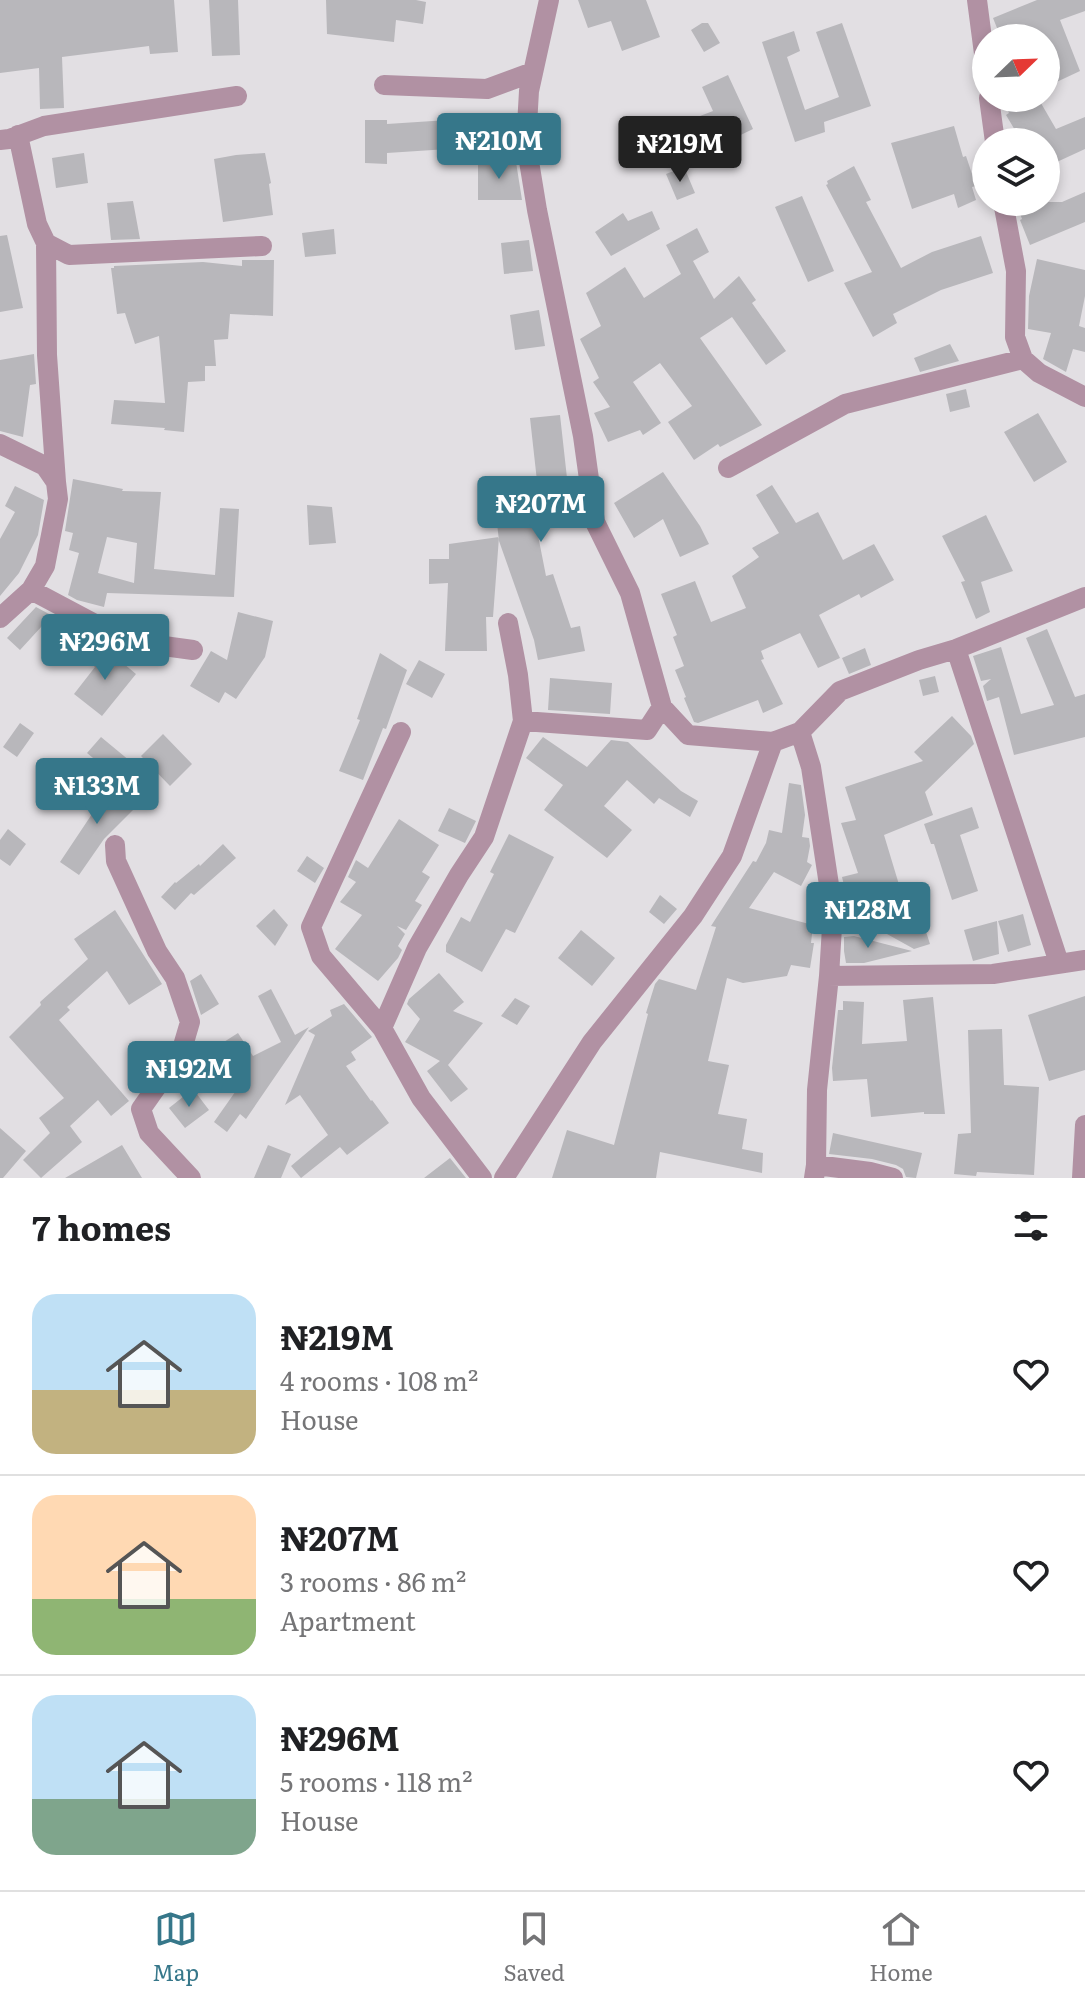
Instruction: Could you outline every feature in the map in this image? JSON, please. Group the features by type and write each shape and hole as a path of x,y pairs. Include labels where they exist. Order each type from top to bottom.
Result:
{"street":[{"path":"549,0 529,91 526,143 583,436 595,522 630,593 662,707 688,735 773,742 800,732 840,691 1085,597"},
{"path":"977,0 980,24"},
{"path":"384,85 487,89 533,72"},
{"path":"0,618 31,590 45,566 58,499 47,355 46,243 9,138 44,126 237,96"},
{"path":"1006,216 1016,271 1015,337 1023,359 1039,373 1085,397"},
{"path":"46,243 69,255 262,246"},
{"path":"728,468 845,404 1023,359"},
{"path":"0,444 45,466 56,482"},
{"path":"31,590 127,641 193,650"},
{"path":"382,1028 417,948 484,837 523,721 508,623"},
{"path":"956,649 1059,963"},
{"path":"523,721 647,730 662,707"},
{"path":"401,732 311,927 321,956 382,1028 421,1098 482,1178"},
{"path":"800,732 811,767 833,911 817,1090 815,1172 870,1172 893,1178"},
{"path":"504,1178 592,1042 693,916 732,856 773,742"},
{"path":"115,845 116,861 157,951 175,978 190,1022 180,1056 141,1109 149,1133 191,1178"},
{"path":"829,976 993,974 1085,960"},
{"path":"1082,1178 1085,1125"}],"building":[{"path":"0,0 174,0 178,52 150,54 149,46 62,57 64,108 40,109 39,68 0,73"},
{"path":"209,0 238,0 240,55 212,56"},
{"path":"326,0 426,2 423,24 396,20 394,42 327,34"},
{"path":"578,0 646,0 660,37 622,51 611,21 588,28"},
{"path":"1037,0 1085,0 1085,11 1060,20 1080,71 1060,80 1060,24 995,24 993,18"},
{"path":"708,23 720,43 704,52 691,30"},
{"path":"842,23 871,106 824,122 825,132 795,142 762,42 794,31 800,51 787,57 805,110 839,97 816,32"},
{"path":"728,75 753,129 720,145 722,150 701,158 687,121 713,111 702,87"},
{"path":"1046,112 1055,128 1014,128 1006,115"},
{"path":"473,115 474,159 448,159 448,149 387,153 387,164 365,163 365,120 387,120 387,124"},
{"path":"1085,117 1085,149 1060,161 1058,128"},
{"path":"954,126 963,157 966,156 972,174 972,202 958,208 954,194 912,209 891,143"},
{"path":"84,153 88,183 56,188 52,158"},
{"path":"265,153 273,215 223,222 214,159"},
{"path":"478,162 516,162 522,200 478,200"},
{"path":"854,166 871,200 866,202 901,268 932,252 981,236 993,273 941,290 893,314 897,323 873,337 844,283 872,272 826,185 827,181"},
{"path":"684,167 695,193 677,200 666,174"},
{"path":"1085,192 1085,222 1030,245 1021,216 1060,216 1062,202"},
{"path":"802,196 834,271 808,282 775,207"},
{"path":"133,201 140,239 111,240 107,203"},
{"path":"652,211 660,229 611,256 595,232 623,213 628,221"},
{"path":"697,228 709,252 693,261 714,299 739,276 756,300 752,303 786,351 766,365 732,317 700,338 762,425 720,447 718,444 694,460 668,422 692,406 660,363 633,382 661,423 643,435 640,430 608,442 594,413 610,407 593,382 599,378 580,339 601,326 586,293 625,267 644,298 681,274 666,245"},
{"path":"334,229 336,254 305,257 302,233"},
{"path":"7,235 23,308 0,312 0,236"},
{"path":"529,240 533,271 504,274 501,243"},
{"path":"1037,259 1085,270 1085,296 1079,326 1085,328 1085,352 1073,349 1066,372 1043,359 1051,333 1028,329 1029,296"},
{"path":"242,260 274,260 273,316 230,314 228,339 214,340 216,366 205,366 205,381 188,382 184,432 111,424 114,400 165,403 159,336 135,344 125,313 117,314 111,268 203,262 242,266"},
{"path":"539,310 545,346 515,350 510,315"},
{"path":"950,344 959,361 920,372 914,358"},
{"path":"34,354 36,384 30,385 23,437 0,431 0,360"},
{"path":"966,389 970,407 950,412 946,394"},
{"path":"1038,413 1067,462 1034,482 1004,432"},
{"path":"560,415 569,496 574,495 576,515 535,520 546,576 553,574 571,628 580,626 585,651 538,660 534,640 499,541 495,505 539,499 530,418"},
{"path":"663,472 709,544 680,557 663,519 634,538 614,503"},
{"path":"73,479 122,491 161,492 154,569 215,575 220,508 239,509 234,597 107,593 104,607 77,600 68,595 79,553 69,550 73,533 65,531","holes":["107,537 137,543 134,583 98,573"]},
{"path":"772,485 796,523 818,512 843,560 874,544 894,580 819,615 840,658 818,668 800,633 761,651 764,659 761,660 783,704 763,713 758,700 694,722 675,670 684,666 673,637 677,635 661,594 695,581 711,622 746,608 732,576 759,557 752,548 779,533 756,495"},
{"path":"15,486 44,500 38,535 19,573 0,596 0,539 15,512 5,506"},
{"path":"307,505 332,507 336,543 309,545"},
{"path":"986,515 1013,571 981,582 990,612 976,619 961,582 965,581 942,536"},
{"path":"499,537 493,617 486,617 487,651 445,651 448,583 429,584 429,559 449,559 449,544"},
{"path":"36,607 64,622 57,635 42,626 20,650 7,638"},
{"path":"238,612 273,621 265,657 236,699 225,692 219,703 190,686 211,651 227,660"},
{"path":"1047,629 1075,697 1085,694 1085,737 1014,755 999,697 987,701 983,686 991,679 981,681 973,656 1001,647 1021,714 1054,705 1026,638"},
{"path":"105,648 136,674 102,716 74,694"},
{"path":"865,648 871,665 849,674 842,658"},
{"path":"380,653 407,670 386,729 383,728 363,780 339,771 360,720 357,719"},
{"path":"419,660 445,674 432,698 406,684"},
{"path":"935,676 939,692 923,696 919,680"},
{"path":"550,678 612,683 610,714 548,710"},
{"path":"952,716 971,736 974,744 925,792 933,815 884,835 907,911 918,907 930,944 914,949 851,914 842,877 858,873 841,823 856,820 845,787 923,761 914,752"},
{"path":"20,723 34,733 17,757 3,747"},
{"path":"163,734 192,764 170,786 141,756"},
{"path":"101,737 130,761 116,777 87,753"},
{"path":"543,737 587,767 611,740 628,742 681,791 698,801 690,817 659,798 654,804 627,780 604,806 632,830 607,858 544,810 563,785 526,758"},
{"path":"104,779 134,809 104,839 79,875 60,862 96,808 86,797"},
{"path":"789,783 801,785 805,815 802,837 809,838 807,862 812,865 801,886 774,872 749,908 813,925 810,968 791,965 787,976 743,983 727,978 708,1061 729,1065 718,1114 747,1119 742,1149 763,1153 762,1173 660,1152 656,1178 552,1178 567,1130 614,1145 655,984 659,979 696,990 716,927 711,926 753,861 756,862 769,830 782,833"},
{"path":"972,807 979,828 960,835 978,891 952,900 934,844 931,844 924,824"},
{"path":"449,808 476,821 465,843 438,831"},
{"path":"399,819 439,845 422,872 430,877 415,901 422,905 406,930 397,926 405,934 398,946 402,950 378,981 335,949 362,915 340,902 356,882 348,877 356,860 368,868"},
{"path":"8,829 26,844 10,866 0,859 0,840"},
{"path":"509,834 554,857 515,933 506,929 482,972 446,952 446,945 461,917 470,922 494,874 490,872"},
{"path":"223,844 236,858 194,895 191,893 175,910 161,897"},
{"path":"307,856 324,868 315,883 297,871"},
{"path":"660,895 677,909 664,924 649,912"},
{"path":"274,909 288,925 275,946 256,926"},
{"path":"115,910 162,984 129,1005 107,971 67,1007 70,1010 59,1020 129,1101 111,1116 98,1100 70,1126 82,1142 41,1178 23,1160 50,1133 39,1118 64,1098 9,1037 41,1005 40,1002 88,959 74,939"},
{"path":"1023,914 1031,945 1008,952 998,921"},
{"path":"997,921 999,954 973,961 964,930"},
{"path":"581,930 615,958 592,986 558,958"},
{"path":"854,936 912,951 864,963 846,963 844,937"},
{"path":"439,973 464,1002 453,1011 483,1023 448,1065 468,1089 451,1102 427,1071 440,1061 405,1042 420,1019 407,1004 409,999"},
{"path":"201,974 219,1004 201,1015 190,981"},
{"path":"271,989 295,1035 309,1027 246,1119 240,1114 227,1132 214,1122 240,1085 216,1047 238,1033 253,1056 281,1042 258,996"},
{"path":"1085,996 1085,1070 1049,1081 1028,1015"},
{"path":"933,997 945,1114 924,1112 871,1117 867,1079 833,1081 838,1010 843,1010 843,1001 864,1002 862,1044 907,1041 903,1000"},
{"path":"515,998 530,1006 517,1025 501,1016"},
{"path":"344,1004 372,1037 351,1052 356,1060 346,1066 389,1123 347,1155 340,1147 301,1178 291,1166 328,1135 300,1095 285,1105 315,1035 308,1031 332,1016 330,1010"},
{"path":"1002,1029 1004,1085 1039,1087 1034,1175 954,1174 958,1134 971,1133 968,1030"},
{"path":"193,1089 209,1110 185,1128 169,1108"},
{"path":"0,1128 26,1151 3,1178 0,1178"},
{"path":"833,1133 922,1153 916,1178 906,1177 903,1169 896,1165 829,1154"},
{"path":"122,1145 142,1178 65,1178 91,1163"},
{"path":"268,1145 291,1154 281,1178 254,1178"},
{"path":"450,1158 466,1178 424,1178"}]}
